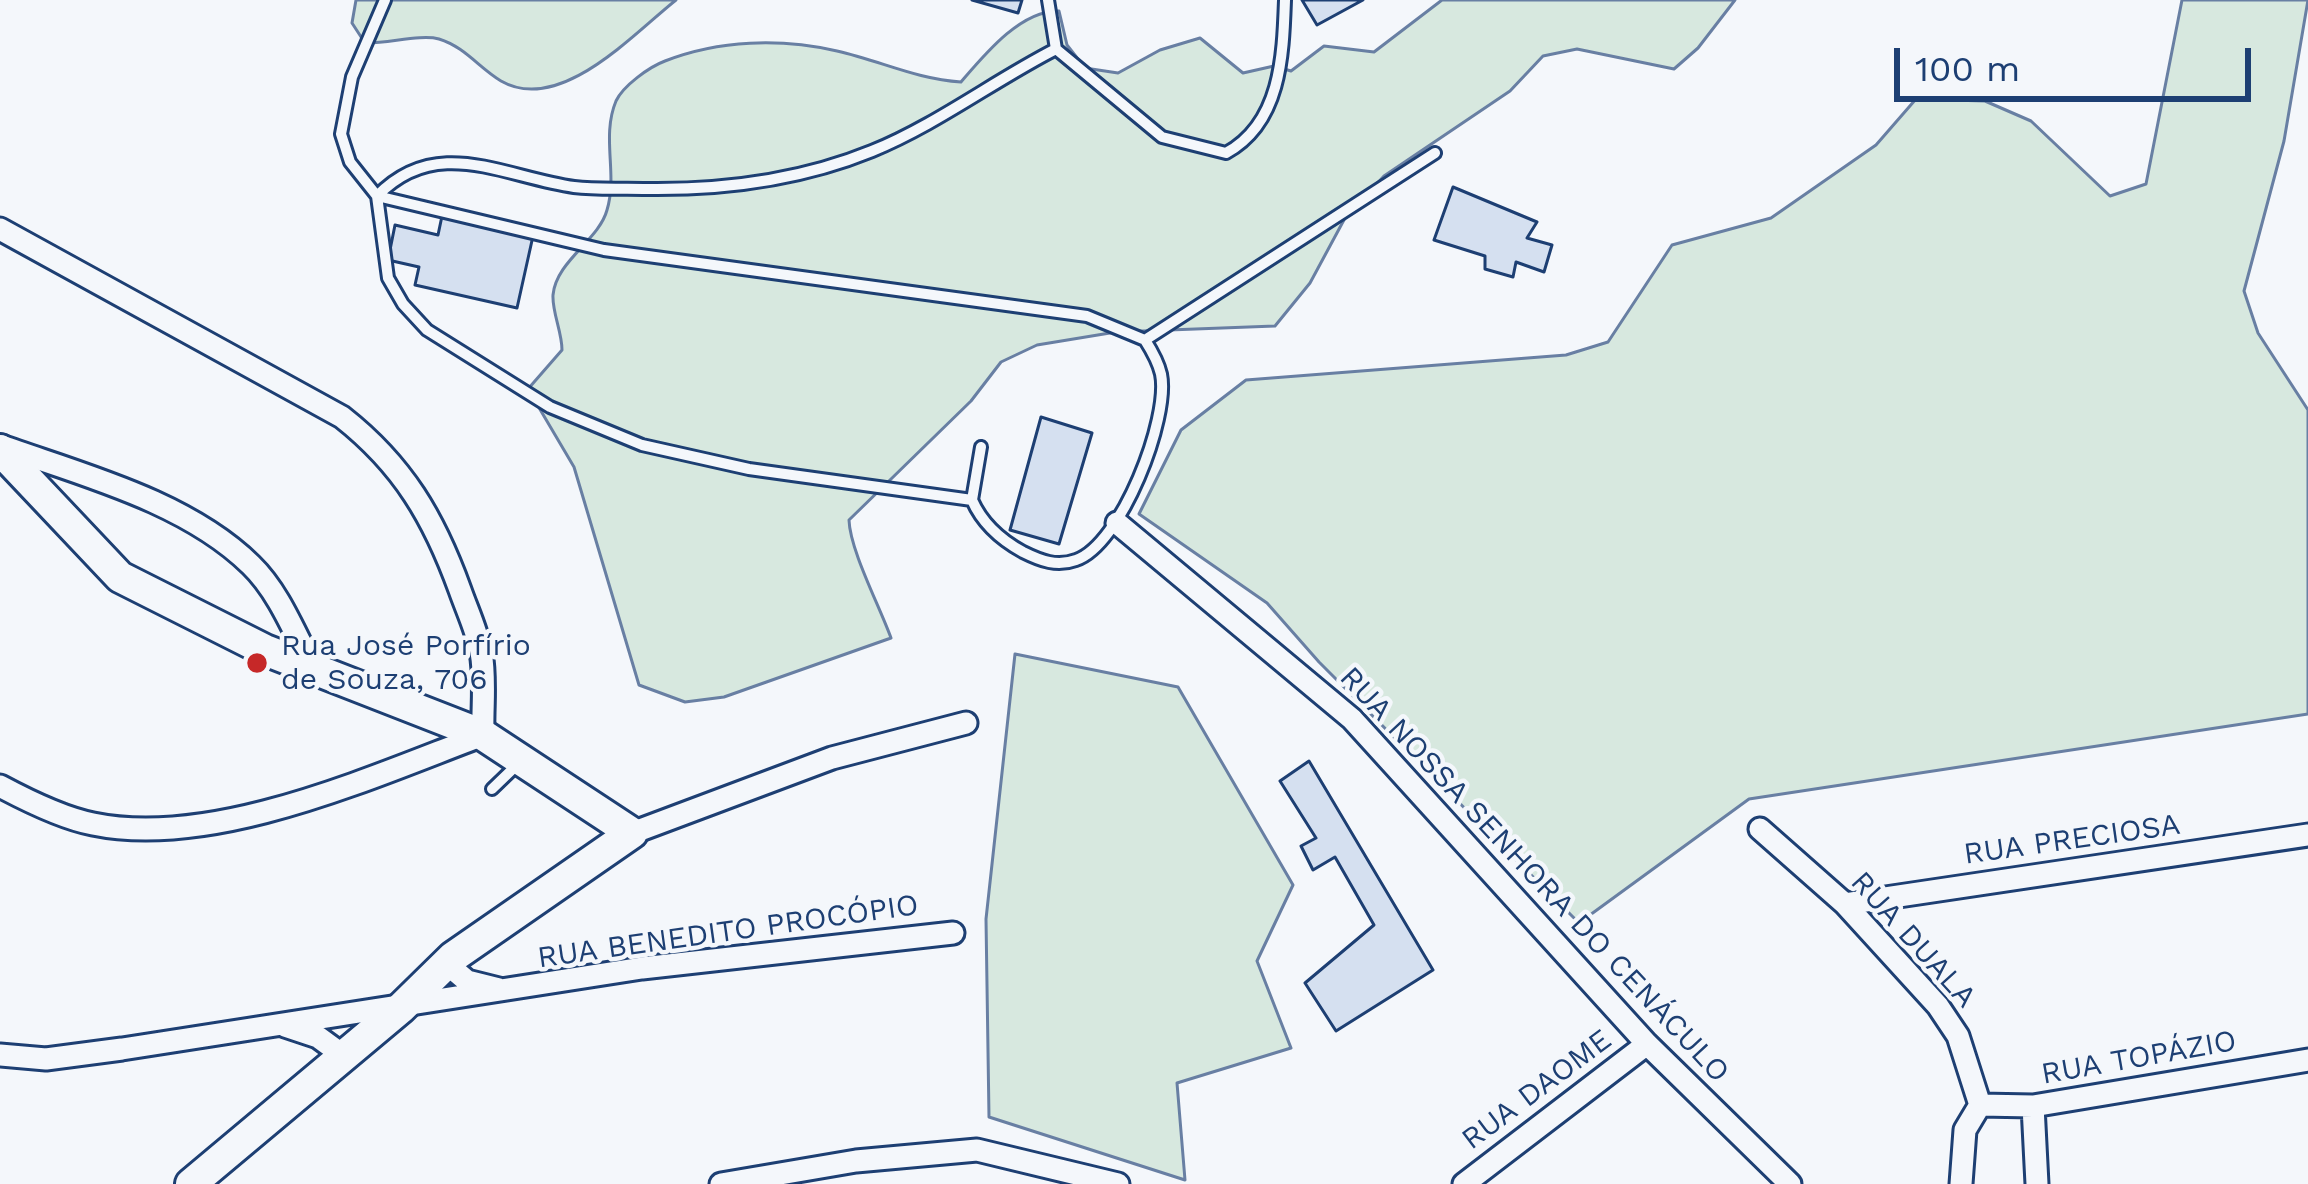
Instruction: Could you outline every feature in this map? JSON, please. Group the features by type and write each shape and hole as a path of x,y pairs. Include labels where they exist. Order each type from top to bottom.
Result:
{"main road":[{"path":"0,448 121,577 202,621 483,735 632,833 508,914 446,963 401,1008 191,1184"}],"street":[{"path":"0,229 342,417 378,446 412,484 450,562 481,649 483,735 235,819 184,826 91,824 0,786"},
{"path":"0,448 157,506 250,564 272,591 313,668"},
{"name":"RUA NOSSA SENHORA DO CENÁCULO","path":"1117,523 1352,719 1647,1044 1790,1184"},
{"path":"632,833 832,758 966,723"},
{"name":"RUA DUALA","path":"1760,829 1845,904 1909,972 1958,1036 1980,1105"},
{"name":"RUA PRECIOSA","path":"1845,904 2308,836"},
{"name":"RUA BENEDITO PROCÓPIO","path":"0,1055 46,1059 800,947 953,934"},
{"name":"RUA BENEDITO PROCÓPIO","path":"446,963 467,981 512,992"},
{"path":"279,1024 318,1037 344,1056"},
{"name":"RUA DAOME","path":"1464,1184 1647,1044"},
{"name":"RUA TOPÁZIO","path":"1980,1105 2033,1106 2308,1060"},
{"path":"1961,1184 1965,1130 1980,1105"},
{"path":"2033,1106 2037,1184"},
{"path":"721,1184 856,1161 976,1150 1118,1184"}],"lane":[{"path":"385,0 352,77 341,134 350,162 377,196 388,278 427,330 550,407 642,445 728,464 972,500"},
{"path":"1048,0 1056,49 1162,137 1226,153 1260,126 1273,95 1283,55 1285,0"},
{"path":"377,196 409,168 445,164 506,170 574,187 611,188 706,189 813,170 874,150 1056,49"},
{"path":"1145,340 1435,153"},
{"path":"377,196 604,250 1087,316 1145,340 1162,376 1160,417 1117,523 1098,547 1059,564 1010,544 980,517 972,500 981,447"},
{"path":"492,789 521,761"}],"shaded area":[{"path":"356,0 676,0 594,66 547,87 524,89 501,81 439,39 365,43 352,23"},
{"path":"1442,0 1735,0 1698,48 1674,69 1577,49 1543,56 1510,91 1384,176 1345,218 1310,283 1275,326 1116,332 1037,345 1001,362 971,401 849,520 860,562 891,638 724,697 685,702 639,685 574,467 528,389 562,350 553,302 556,283 603,221 610,196 612,115 619,95 630,83 686,54 772,43 837,51 914,74 961,82 1018,26 1059,11 1067,45 1085,68 1118,73 1160,50 1200,38 1243,73 1274,66 1291,71 1324,46 1374,52"},
{"path":"2182,0 2308,0 2284,141 2244,291 2258,333 2308,410 2308,714 1749,799 1579,923 1319,662 1267,603 1139,514 1181,430 1246,380 1566,355 1608,342 1672,245 1771,218 1876,145 1916,99 1985,101 2031,121 2110,196 2146,184"},
{"path":"1015,654 1178,687 1293,885 1257,961 1291,1048 1177,1083 1185,1180 989,1117 986,919"}],"building":[{"path":"972,0 1022,0 1018,13"},
{"path":"1302,0 1363,0 1317,25"},
{"path":"1453,187 1537,222 1527,238 1552,245 1544,272 1516,262 1513,277 1485,269 1485,256 1434,240"},
{"path":"442,216 533,236 517,308 415,285 419,267 388,260 395,225 438,235"},
{"path":"1041,417 1092,433 1059,544 1010,530"},
{"path":"1309,761 1433,970 1336,1031 1305,983 1374,925 1335,857 1313,870 1301,846 1316,838 1280,781"}],"place":[{"name":"Rua José Porfírio de Souza, 706","path":"257,663"}]}
